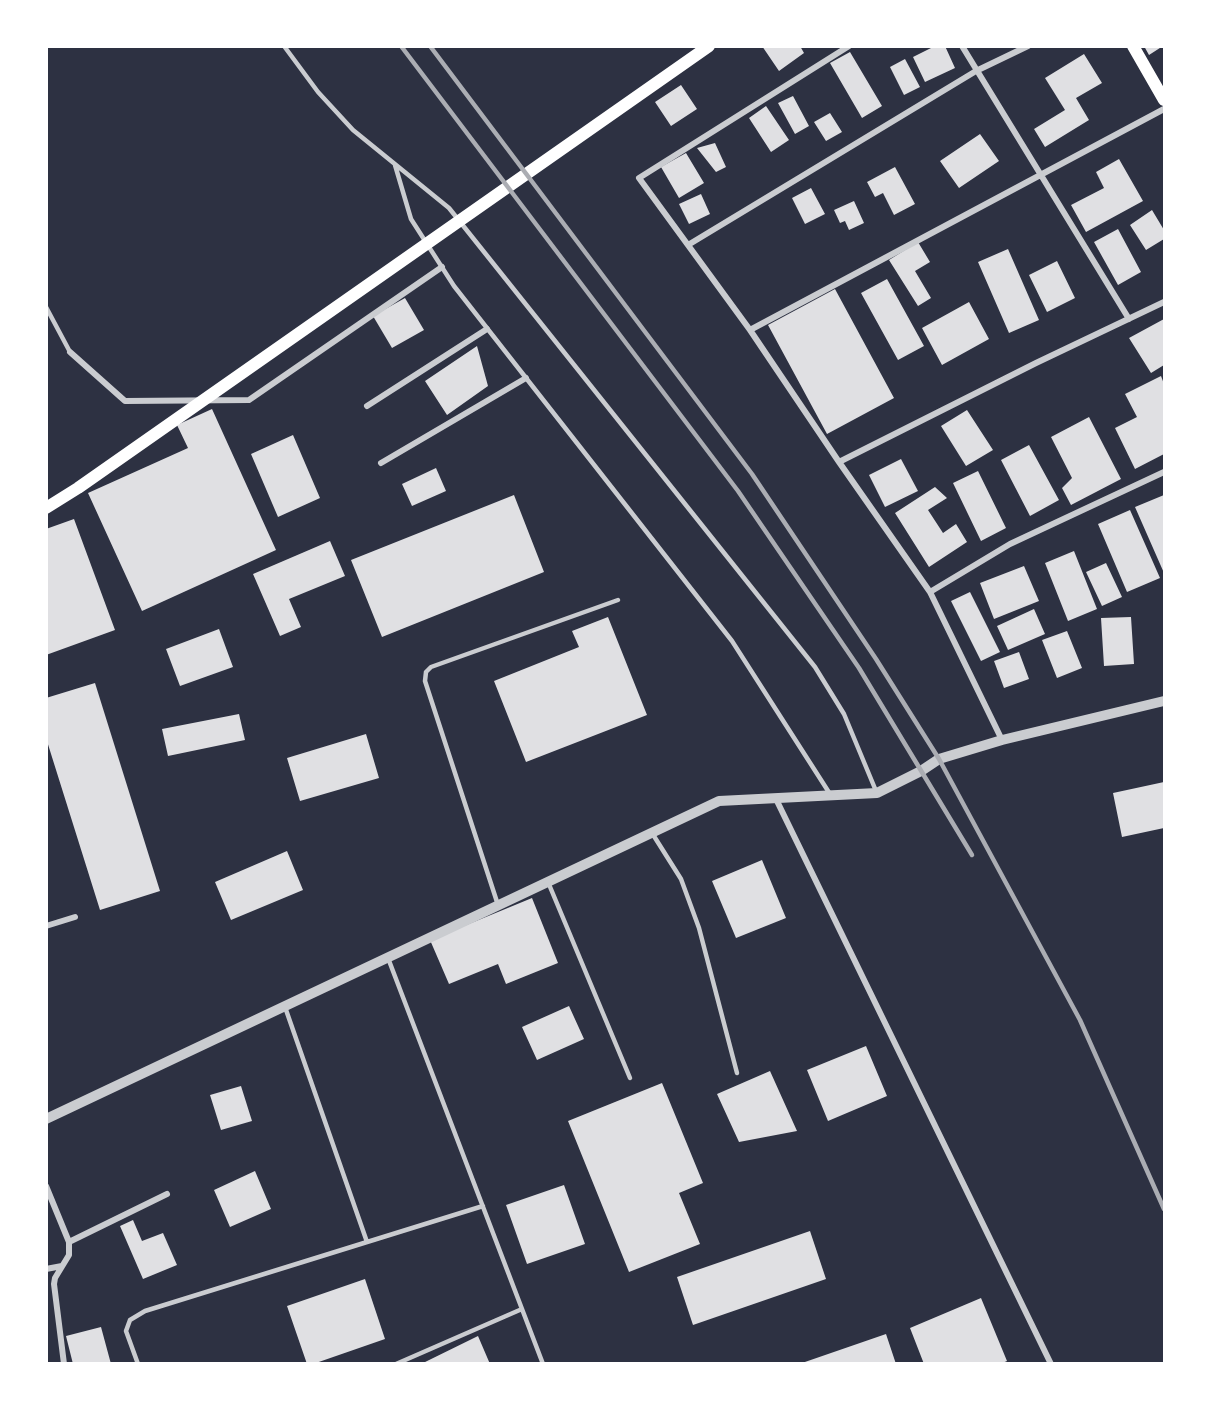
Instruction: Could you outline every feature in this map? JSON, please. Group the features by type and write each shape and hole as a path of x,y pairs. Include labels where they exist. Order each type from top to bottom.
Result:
{"main road":[{"path":"46,508 78,488 709,46"},
{"path":"1133,46 1164,100"}],"street":[{"path":"849,46 639,178 750,330 930,592 1002,740"},
{"path":"962,46 1130,319"},
{"path":"688,245 976,71 1028,46"},
{"path":"750,330 1164,109"},
{"path":"70,352 125,401 249,400 442,267"},
{"path":"839,462 1036,363 1164,302"},
{"path":"367,405 488,328"},
{"path":"381,463 526,378"},
{"path":"930,592 1010,544 1164,472"},
{"path":"46,1119 718,801 877,794 939,759 1002,740 1164,701"},
{"path":"776,799 1051,1364"},
{"path":"46,926 75,917"},
{"path":"46,1186 69,1242 69,1255 54,1284 64,1364"},
{"path":"69,1242 167,1194"},
{"path":"46,1269 62,1266"}],"lane":[{"path":"284,46 318,92 346,122 449,208 815,668 844,714 877,794"},
{"path":"395,165 411,219 442,267 732,641 831,796"},
{"path":"46,307 70,352"},
{"path":"498,905 425,681 426,672 431,668 618,600"},
{"path":"652,832 681,879 699,928 737,1072"},
{"path":"548,882 630,1078"},
{"path":"388,958 543,1364"},
{"path":"285,1007 367,1242"},
{"path":"138,1364 126,1331 130,1320 145,1311 483,1206"},
{"path":"396,1364 522,1309"}],"building":[{"path":"762,46 800,46 804,53 779,71"},
{"path":"935,46 945,46 955,68 925,82 913,57"},
{"path":"1144,46 1163,46 1149,55"},
{"path":"850,52 882,106 862,118 830,63"},
{"path":"1084,54 1102,83 1076,98 1089,120 1045,147 1034,129 1065,110 1045,78"},
{"path":"905,59 920,87 904,95 890,67"},
{"path":"681,85 697,109 671,126 655,102"},
{"path":"793,96 809,126 795,134 778,103"},
{"path":"766,106 789,140 771,152 749,118"},
{"path":"830,113 842,132 826,141 814,122"},
{"path":"980,134 999,161 959,188 940,161"},
{"path":"715,143 726,167 716,172 697,148"},
{"path":"686,153 704,183 679,198 661,167"},
{"path":"1119,159 1143,201 1086,232 1071,205 1104,188 1096,172"},
{"path":"895,167 915,204 894,215 883,193 875,197 867,182"},
{"path":"811,188 825,214 805,224 792,198"},
{"path":"701,194 710,214 689,224 679,204"},
{"path":"854,201 864,223 849,230 845,221 840,223 834,210"},
{"path":"1152,210 1164,230 1164,239 1146,250 1130,225"},
{"path":"1118,229 1141,272 1118,285 1094,242"},
{"path":"918,242 930,262 915,271 931,298 918,306 889,260"},
{"path":"1008,249 1039,320 1009,333 978,262"},
{"path":"1057,261 1075,298 1047,312 1029,275"},
{"path":"887,279 924,346 898,360 861,293"},
{"path":"835,289 894,398 827,434 768,325"},
{"path":"405,298 424,330 392,348 373,316"},
{"path":"969,302 989,339 942,365 922,328"},
{"path":"1164,319 1164,365 1151,373 1129,338"},
{"path":"477,346 488,386 447,415 425,381"},
{"path":"1161,376 1164,384 1164,454 1135,469 1115,428 1137,417 1125,394"},
{"path":"212,409 276,550 142,611 88,493 188,448 177,425"},
{"path":"967,410 993,450 966,466 941,426"},
{"path":"1089,417 1121,479 1071,505 1062,488 1072,478 1051,437"},
{"path":"293,435 320,498 278,517 251,454"},
{"path":"1029,445 1059,500 1030,516 1001,460"},
{"path":"901,459 918,491 885,507 869,475"},
{"path":"436,468 446,491 412,506 402,484"},
{"path":"978,471 1006,528 981,541 953,483"},
{"path":"935,487 947,498 928,510 943,533 956,524 967,542 929,567 895,513"},
{"path":"514,495 544,572 382,637 351,560"},
{"path":"1164,495 1164,573 1135,507"},
{"path":"1130,510 1160,578 1127,592 1098,524"},
{"path":"74,519 115,630 46,655 46,529"},
{"path":"330,541 345,576 289,599 301,627 280,636 253,574"},
{"path":"1074,551 1097,609 1068,621 1045,563"},
{"path":"1106,563 1122,597 1102,606 1086,572"},
{"path":"1024,566 1039,601 994,619 980,583"},
{"path":"970,592 1000,652 981,661 951,601"},
{"path":"1034,609 1045,634 1008,650 997,626"},
{"path":"608,617 647,715 526,762 494,681 579,647 572,631"},
{"path":"1131,617 1134,664 1104,666 1101,618"},
{"path":"219,629 233,667 180,686 166,649"},
{"path":"1067,631 1082,668 1057,678 1042,640"},
{"path":"1019,652 1029,679 1004,688 994,661"},
{"path":"95,683 160,891 100,910 46,738 46,698"},
{"path":"239,714 245,740 168,756 162,729"},
{"path":"366,734 379,778 300,801 287,758"},
{"path":"1164,782 1164,828 1122,837 1113,793"},
{"path":"287,851 303,890 231,920 215,882"},
{"path":"762,860 786,918 736,938 712,881"},
{"path":"532,898 558,963 506,984 498,964 449,984 430,940"},
{"path":"569,1006 584,1039 537,1060 522,1027"},
{"path":"866,1046 887,1096 828,1121 807,1070"},
{"path":"770,1071 797,1131 739,1142 717,1094"},
{"path":"662,1083 703,1183 679,1193 700,1244 629,1272 568,1121"},
{"path":"241,1086 252,1121 221,1130 210,1095"},
{"path":"255,1171 271,1209 230,1227 214,1190"},
{"path":"564,1185 585,1244 527,1264 506,1205"},
{"path":"133,1220 142,1241 163,1233 177,1265 143,1279 120,1226"},
{"path":"810,1231 826,1279 693,1325 677,1277"},
{"path":"365,1279 385,1339 313,1364 307,1364 287,1306"},
{"path":"981,1298 1007,1361 1000,1364 924,1364 910,1328"},
{"path":"101,1327 111,1364 73,1364 66,1336"},
{"path":"886,1334 896,1364 802,1364 802,1363"},
{"path":"478,1336 490,1364 421,1364"}],"railway":[{"path":"401,46 738,491 859,668 972,855"},
{"path":"430,46 752,474 876,659 939,759 1080,1020 1164,1209"}]}
